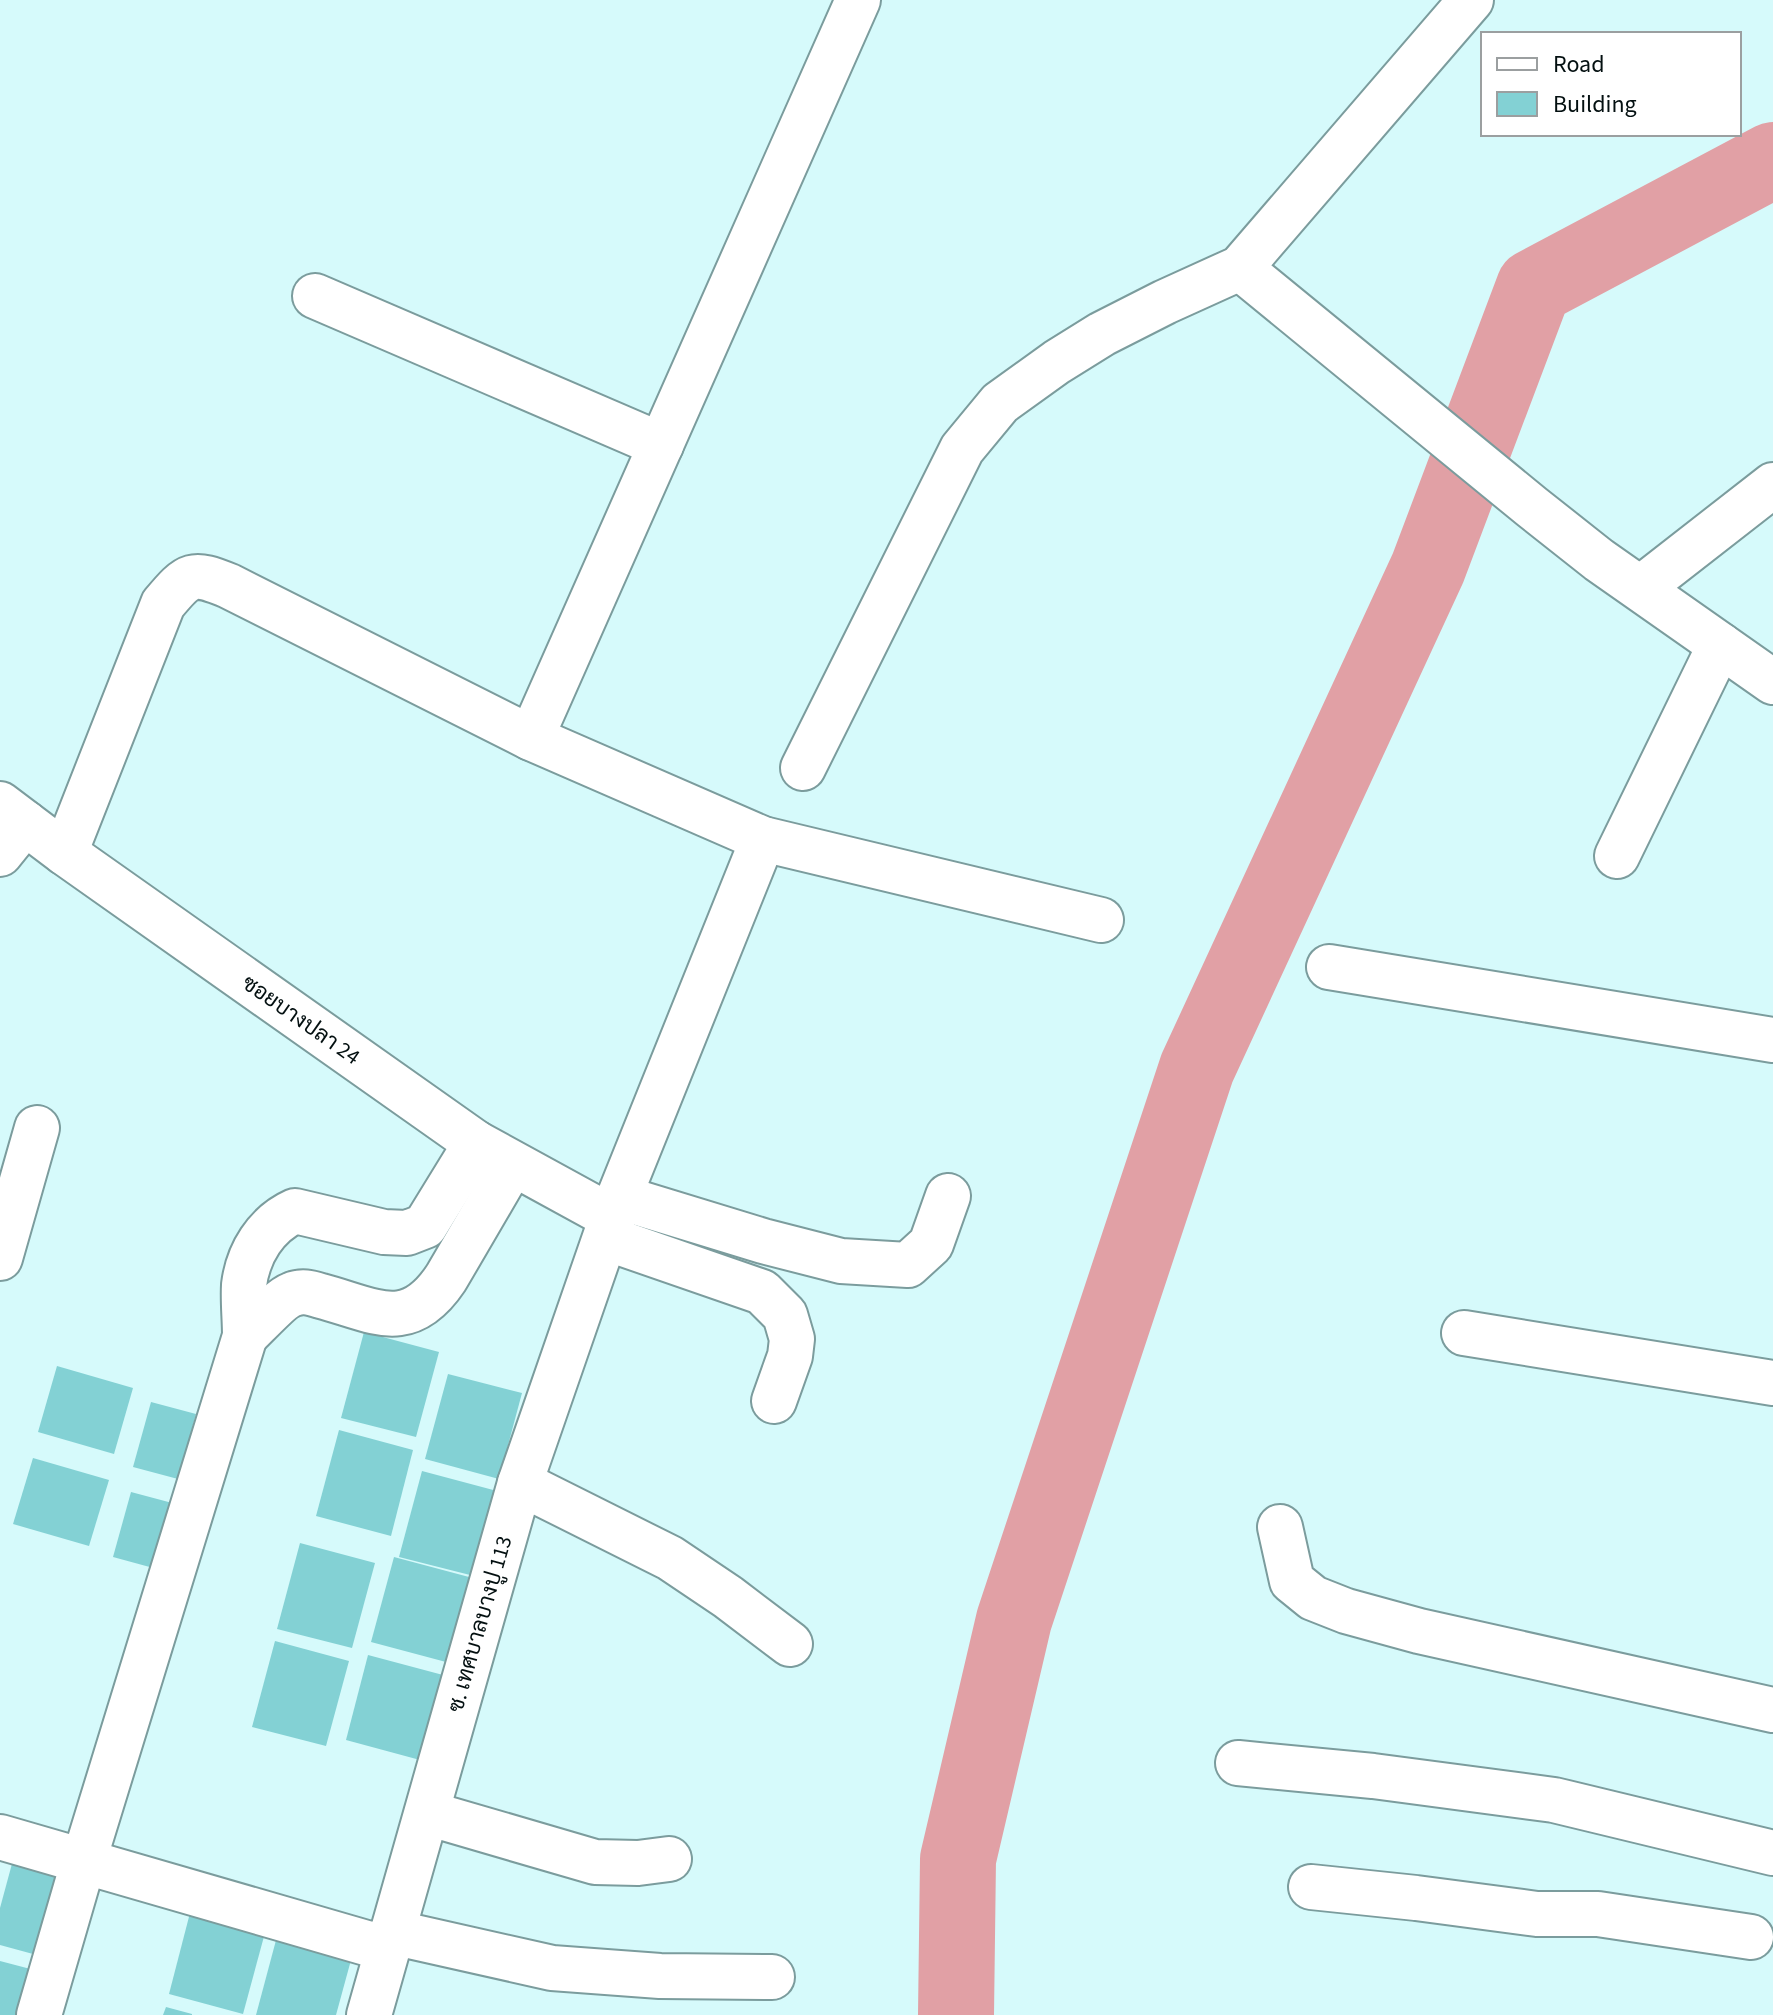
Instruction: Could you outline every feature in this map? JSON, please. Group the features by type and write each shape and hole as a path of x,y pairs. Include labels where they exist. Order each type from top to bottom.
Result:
{"street":[{"path":"531,738 858,0"},
{"path":"803,768 962,449 1000,403 1102,334 1240,268 1471,0"},
{"path":"1240,268 1599,560 1773,682"},
{"path":"315,296 661,445"},
{"path":"1641,588 1773,485"},
{"path":"65,853 163,604 182,582 202,575 531,738 763,839 1101,920"},
{"path":"1617,856 1720,645"},
{"name":"ซอยบางปลา 24","path":"8,827 65,853 494,1154 613,1218"},
{"name":"ซ. เทศบาลบางปู 113","path":"369,2015 520,1483 613,1218 763,839"},
{"path":"1329,967 1773,1040"},
{"path":"0,1258 37,1128"},
{"path":"245,1336 289,1295 305,1291 385,1315 403,1314 420,1305 446,1278 494,1154"},
{"path":"39,2015 245,1336 244,1285 252,1255 268,1229 295,1211 384,1232 407,1233 425,1226 494,1154"},
{"path":"613,1218 763,1241 841,1261 908,1265 931,1244 948,1196"},
{"path":"613,1218 762,1292 785,1315 792,1339 790,1356 774,1401"},
{"path":"1464,1333 1773,1383"},
{"path":"520,1483 670,1558 790,1644"},
{"path":"1280,1527 1292,1581 1313,1598 1346,1611 1419,1631 1773,1710"},
{"path":"1238,1763 1373,1776 1554,1800 1773,1853"},
{"path":"427,1813 595,1862 638,1863 669,1859"},
{"path":"0,1837 390,1941 552,1968 660,1976 772,1977"},
{"path":"1311,1887 1537,1914 1598,1914 1751,1937"}],"building":[{"path":"364,1332 439,1352 416,1437 341,1418"},
{"path":"57,1366 133,1388 114,1454 38,1432"},
{"path":"448,1374 522,1393 499,1479 425,1459"},
{"path":"151,1402 196,1414 178,1479 133,1467"},
{"path":"339,1430 413,1450 391,1536 316,1516"},
{"path":"33,1458 109,1480 89,1546 13,1524"},
{"path":"422,1471 497,1491 474,1576 399,1557"},
{"path":"131,1492 176,1504 157,1569 113,1557"},
{"path":"300,1543 375,1563 352,1648 277,1629"},
{"path":"394,1557 469,1577 446,1662 371,1642"},
{"path":"275,1641 349,1661 326,1746 252,1727"},
{"path":"368,1655 443,1675 420,1760 346,1740"},
{"path":"13,1860 66,1874 44,1957 0,1945 0,1908"},
{"path":"191,1909 266,1929 243,2014 169,1994"},
{"path":"279,1929 354,1949 336,2015 256,2015"},
{"path":"0,1961 42,1972 31,2015 0,2015"},
{"path":"166,2007 192,2014 192,2015 163,2015"}],"waterway":[{"path":"956,2015 958,1859 1014,1620 1197,1068 1428,568 1534,287 1773,160"}]}
